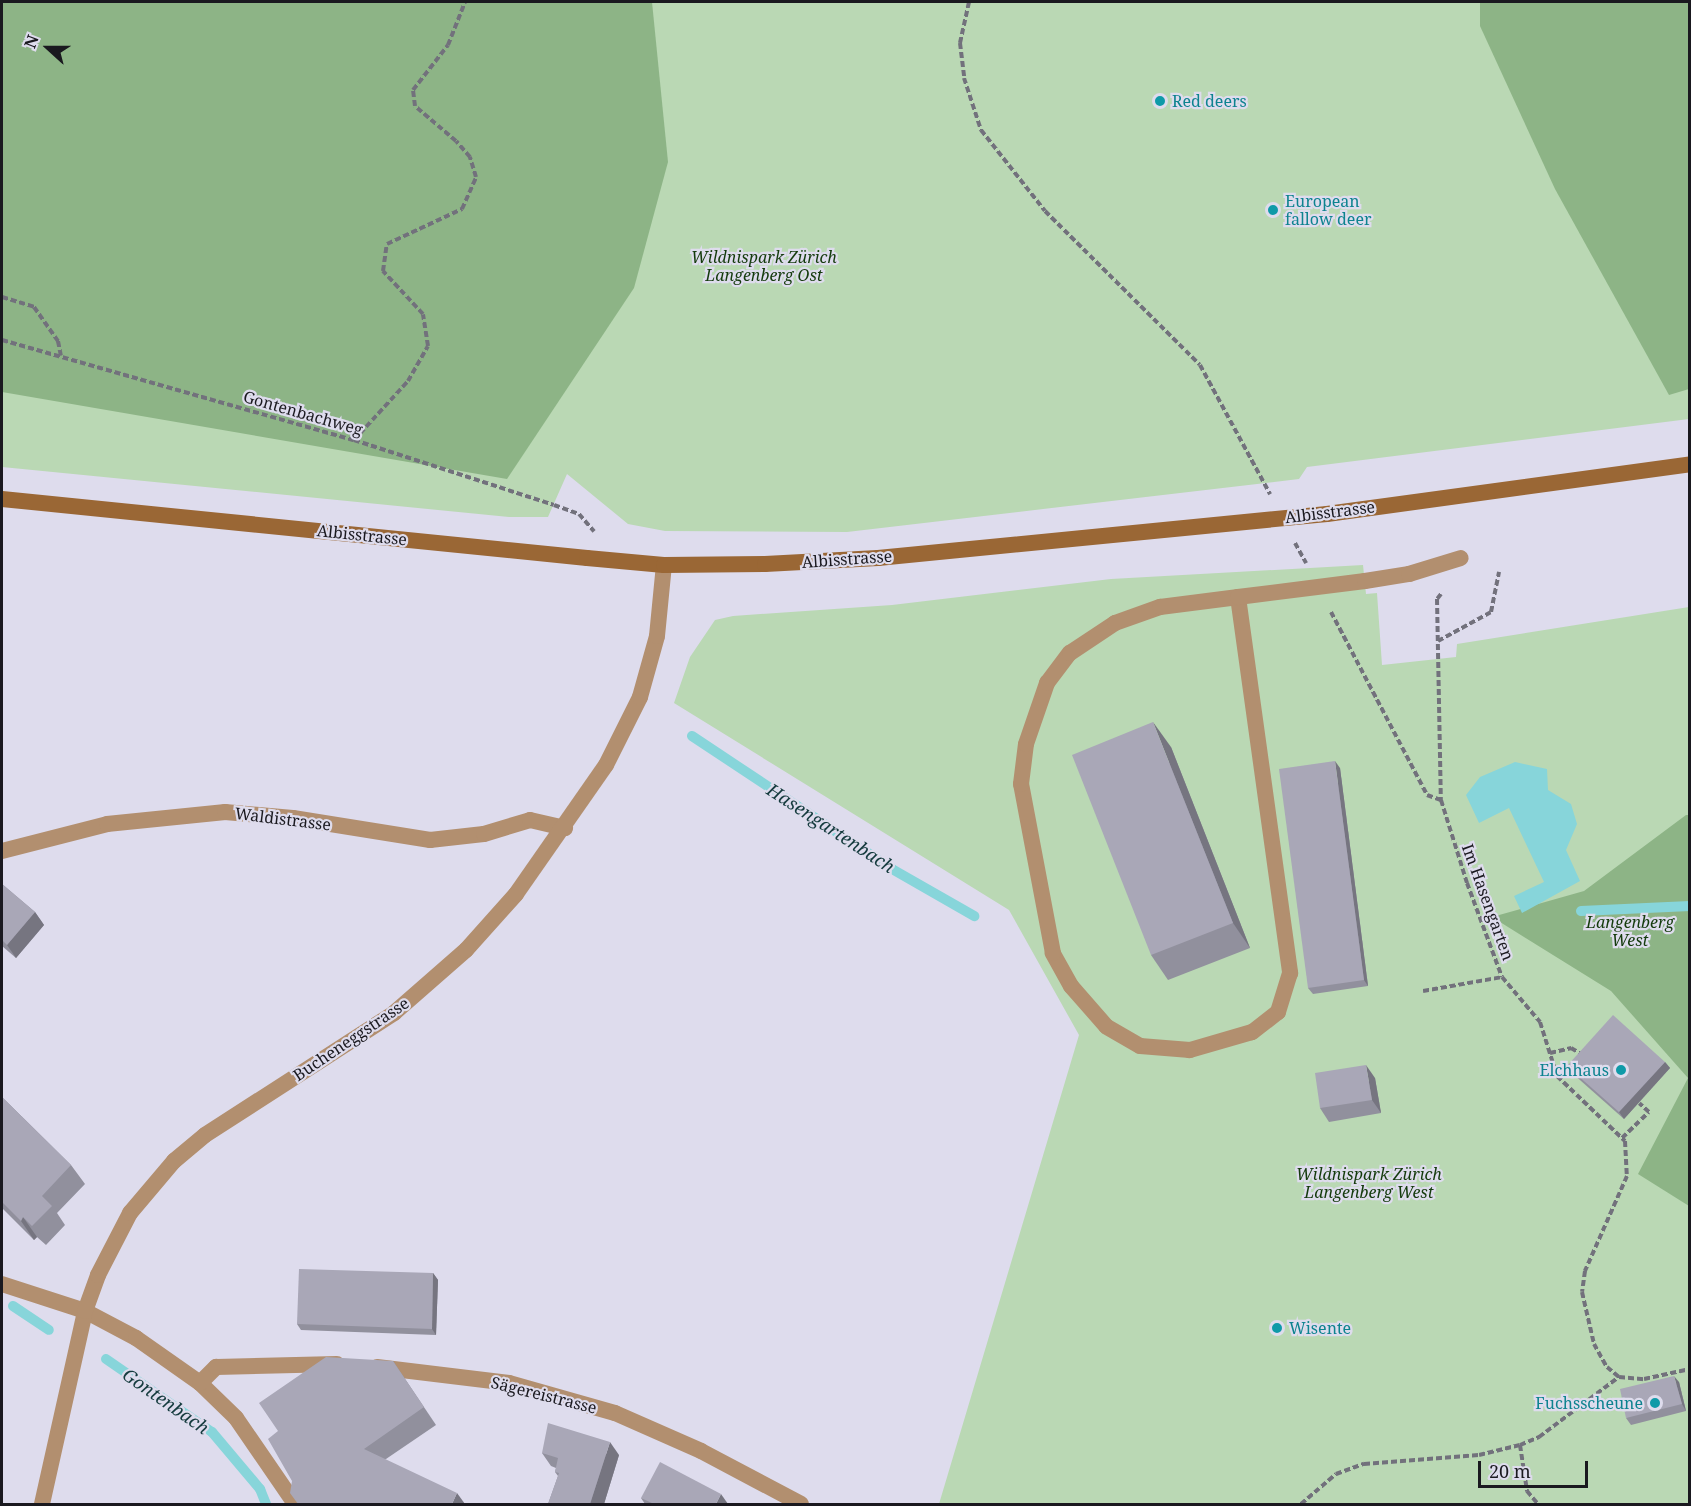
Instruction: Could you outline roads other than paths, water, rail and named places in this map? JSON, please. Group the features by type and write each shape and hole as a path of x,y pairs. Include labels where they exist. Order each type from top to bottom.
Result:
{"main road":[{"name":"Albisstrasse","path":"2,499 664,565 878,558 1327,514 1689,464"}],"street":[{"path":"1238,597 1290,973 1278,1012 1252,1032 1190,1050 1140,1046 1106,1026 1071,986 1053,953 1021,784 1026,744 1047,683 1070,653 1115,623 1160,607 1409,574 1461,558"},
{"name":"Bucheneggstrasse","path":"42,1504 85,1311 114,1240 130,1214 174,1161 205,1135 394,1013 491,924 565,828 606,765 640,697 657,636 664,565"},
{"name":"Waldistrasse","path":"2,851 107,824 225,812 293,818 430,840 484,834 530,820 565,828"},
{"path":"2,1284 85,1311 136,1338 200,1383 236,1418 295,1504"},
{"name":"Sägereistrasse","path":"200,1383 216,1367 333,1364 411,1369 509,1383 615,1413 701,1451 801,1504"}],"waterway":[{"name":"Hasengartenbach","path":"692,736 892,869 974,916"},
{"path":"1581,911 1690,906"},
{"name":"Gontenbach","path":"13,1306 49,1330"},
{"name":"Gontenbach","path":"106,1359 212,1432 260,1489 266,1504"}],"place":[{"name":"Red deers","path":"1160,101"},
{"name":"European fallow deer","path":"1273,210"},
{"name":"Elchhaus","path":"1621,1070"},
{"name":"Wisente","path":"1277,1328"},
{"name":"Fuchsscheune","path":"1655,1403"}],"park label":[{"name":"Wildnispark Zürich Langenberg Ost","path":"764,266"},
{"name":"Langenberg West","path":"1630,931"},
{"name":"Wildnispark Zürich Langenberg West","path":"1369,1183"}]}
